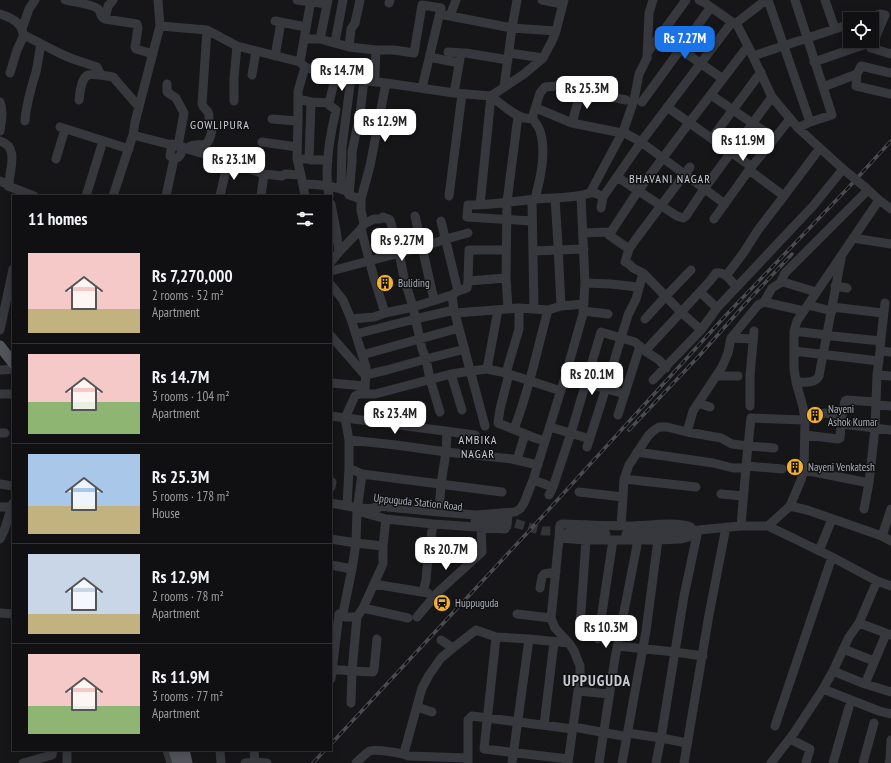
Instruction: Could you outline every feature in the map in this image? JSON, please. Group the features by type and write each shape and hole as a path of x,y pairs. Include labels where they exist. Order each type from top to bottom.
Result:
{"main road":[{"path":"0,346 12,362"},
{"path":"174,751 178,763"},
{"path":"184,751 189,763"}],"street":[{"path":"10,73 29,9 35,0"},
{"path":"65,0 96,8 102,17 106,19 137,24 136,49 153,54"},
{"path":"106,19 108,6 113,0"},
{"path":"113,195 129,149 160,26 158,0"},
{"path":"297,0 328,2 320,38"},
{"path":"335,42 343,0"},
{"path":"349,47 360,0"},
{"path":"450,16 456,0"},
{"path":"504,87 517,0"},
{"path":"480,205 491,96 524,74 543,58 556,31 563,2 542,0"},
{"path":"590,193 622,132 634,100 639,74 648,53 649,14 653,0"},
{"path":"648,53 686,0"},
{"path":"601,208 603,197 641,142 700,63 734,22 767,0 810,122"},
{"path":"795,0 832,115 810,122 798,128"},
{"path":"825,0 835,29"},
{"path":"305,195 297,159 298,91 304,39 311,1"},
{"path":"642,102 680,49 705,2 734,22 748,46 772,97 798,128 843,169 887,203 853,238 797,321 794,331 794,368 805,420 804,470 790,506 768,526"},
{"path":"414,54 418,3 441,8 431,57 422,88"},
{"path":"0,14 8,17 23,32 41,44 73,59 97,67 101,75"},
{"path":"879,14 885,15 879,30"},
{"path":"439,15 512,28 556,31"},
{"path":"275,56 278,22 306,27"},
{"path":"160,26 207,30 237,46 336,75 375,82 491,96 518,116 527,120 532,118"},
{"path":"753,56 843,26"},
{"path":"166,195 174,159 170,156 180,147 206,144 209,142 212,126 208,112 203,108 202,104 207,30"},
{"path":"660,35 723,79"},
{"path":"304,39 320,38 349,47 394,50 459,63"},
{"path":"25,121 25,111 31,84 36,71 41,44"},
{"path":"234,101 234,78 237,46"},
{"path":"610,232 638,191 748,46"},
{"path":"814,62 855,48"},
{"path":"872,48 891,54"},
{"path":"375,82 374,71 376,50"},
{"path":"252,75 256,51"},
{"path":"448,52 543,58"},
{"path":"449,196 458,93 459,63 461,53 463,53"},
{"path":"891,73 861,66 856,86 891,94"},
{"path":"712,138 760,72"},
{"path":"79,100 82,82 86,76 90,74 101,75 112,77 139,107"},
{"path":"823,87 858,74"},
{"path":"329,104 336,75"},
{"path":"341,189 342,147 351,78"},
{"path":"349,195 352,152 360,114 364,80"},
{"path":"385,313 370,261 363,227 361,199 370,166 386,83"},
{"path":"167,84 167,92 176,98 184,113 180,147"},
{"path":"532,118 540,93 545,87 557,86 626,100"},
{"path":"572,123 581,91"},
{"path":"711,95 774,138"},
{"path":"617,177 677,216 683,218 686,216 704,189 772,97"},
{"path":"298,99 329,104 336,110 328,160 327,186 329,195"},
{"path":"0,102 2,111 0,131"},
{"path":"309,159 311,102"},
{"path":"667,107 732,152 784,196"},
{"path":"536,108 572,123 622,132 641,142 663,159 687,170 704,189 724,204"},
{"path":"508,309 506,278 506,202 518,116"},
{"path":"532,118 540,130 543,144 541,176 534,200 532,221 534,309"},
{"path":"714,219 790,118"},
{"path":"272,119 298,121"},
{"path":"56,159 62,128 129,149"},
{"path":"133,134 228,161 264,174 282,176 285,174 302,180 341,189 347,191 349,195 361,199"},
{"path":"0,141 4,142 11,149 12,157 9,178 4,183 31,195"},
{"path":"86,195 104,141"},
{"path":"262,142 298,147"},
{"path":"726,276 758,230 820,148"},
{"path":"297,159 328,160"},
{"path":"220,195 228,161"},
{"path":"653,380 701,330 717,308 813,206 843,169"},
{"path":"687,170 636,238 629,249 625,262 642,273 701,330"},
{"path":"261,195 264,174"},
{"path":"687,432 693,411 722,367 728,353 731,338 758,305 764,302 772,288 780,283 785,273 867,189"},
{"path":"532,221 467,217 468,205 581,196 590,193 595,193 603,197"},
{"path":"371,509 378,506 476,515 514,512 520,509 538,465 561,391 584,307 585,283 581,196"},
{"path":"555,198 559,250 560,306"},
{"path":"332,209 339,252"},
{"path":"415,216 434,300"},
{"path":"332,261 363,227 374,219 380,219 383,217 390,220 399,252 404,278 413,307 422,349 440,412"},
{"path":"441,221 446,239 455,293 455,312 485,426"},
{"path":"583,233 610,232"},
{"path":"610,232 609,234 629,249"},
{"path":"332,271 468,233"},
{"path":"853,238 891,244"},
{"path":"533,251 584,249"},
{"path":"351,319 374,317 413,307 467,288 469,250 506,250"},
{"path":"796,382 815,381 819,376 823,355 829,336 841,256"},
{"path":"645,319 691,270"},
{"path":"550,427 571,434 588,443 628,315 636,299 642,273"},
{"path":"618,415 642,349 681,312 716,273 721,273 726,276 737,287"},
{"path":"0,330 12,274"},
{"path":"468,281 506,278"},
{"path":"585,283 611,284 638,288"},
{"path":"780,283 786,283 816,292"},
{"path":"332,286 343,300 351,319 366,367 365,391 355,396 345,418 349,440 347,506"},
{"path":"836,286 847,288"},
{"path":"700,292 717,308"},
{"path":"764,302 806,308 886,308 883,340 879,361 869,483 864,509"},
{"path":"356,334 415,319 455,312 520,308 548,310 560,306 584,307 608,314"},
{"path":"520,308 519,329 507,374 498,423 545,441"},
{"path":"487,369 498,310"},
{"path":"514,429 529,381 548,310"},
{"path":"362,354 459,328"},
{"path":"794,331 829,336 883,340"},
{"path":"549,495 571,434 601,332 635,342 642,349 659,360 666,368"},
{"path":"731,338 753,335 750,376 750,406"},
{"path":"332,337 365,375"},
{"path":"883,340 891,352"},
{"path":"365,375 465,349"},
{"path":"794,351 879,361"},
{"path":"0,370 12,369"},
{"path":"358,394 375,394 451,374 487,369 561,391"},
{"path":"451,374 462,410"},
{"path":"878,375 891,376"},
{"path":"716,376 738,376"},
{"path":"565,377 625,394"},
{"path":"332,383 365,386"},
{"path":"0,394 12,394"},
{"path":"805,435 840,438 844,402 847,400 891,406"},
{"path":"698,402 710,407"},
{"path":"824,413 874,428 891,430"},
{"path":"332,416 476,435"},
{"path":"741,526 751,418 805,420"},
{"path":"621,526 624,479 629,465 648,436 659,427 667,427 721,438 732,444 774,448"},
{"path":"439,512 447,431"},
{"path":"517,460 526,434"},
{"path":"349,440 512,459 538,465"},
{"path":"637,452 713,463 733,468 746,467 782,469"},
{"path":"349,468 362,474 502,492"},
{"path":"804,470 869,483"},
{"path":"338,614 343,613 352,569 356,543 362,474"},
{"path":"624,479 696,487"},
{"path":"533,480 553,486"},
{"path":"0,484 12,486"},
{"path":"579,492 623,497"},
{"path":"721,494 743,496"},
{"name":"Uppuguda Station Road","path":"332,503 358,510 387,510 439,517 502,522"},
{"path":"0,507 12,505 0,539"},
{"path":"790,506 807,510 882,536 891,541"},
{"path":"882,536 891,509"},
{"path":"358,510 386,519 505,529 508,523 508,512"},
{"path":"351,703 352,671 357,617 363,608 383,564 386,519"},
{"path":"819,551 832,519"},
{"path":"374,584 427,593 427,568 433,524"},
{"path":"496,637 484,749 513,752 541,759 568,761 576,728 580,666 569,643 555,628 552,618 556,572 562,535 560,524 621,526 674,524 687,525 698,530"},
{"path":"562,535 639,534 741,526 768,526 877,581 891,586"},
{"path":"363,608 412,617 482,552 480,527"},
{"path":"684,763 726,527"},
{"path":"562,535 586,540 658,540 681,539 688,537 698,530"},
{"path":"656,763 684,596 698,530"},
{"path":"332,539 383,546"},
{"path":"580,626 586,540"},
{"path":"598,639 614,540"},
{"path":"599,763 617,646 638,540"},
{"path":"622,763 642,649 658,540"},
{"path":"775,726 832,557"},
{"path":"332,565 352,569"},
{"path":"540,588 544,574 556,572"},
{"path":"772,763 790,739 823,689 849,637 859,623 877,581"},
{"path":"0,613 12,614"},
{"path":"338,614 357,617"},
{"path":"332,661 338,614"},
{"path":"517,614 552,618"},
{"path":"859,623 888,634 874,661 865,684"},
{"path":"404,753 422,688 429,675 441,658 476,630 496,637 569,643"},
{"path":"332,669 373,672 377,639"},
{"path":"512,763 529,639"},
{"path":"441,640 453,648"},
{"path":"544,725 554,642"},
{"path":"617,646 702,656"},
{"path":"843,649 874,661"},
{"path":"833,671 865,684 891,692"},
{"path":"823,689 879,711 891,714"},
{"path":"578,691 609,694"},
{"path":"417,707 432,712"},
{"path":"833,763 849,707"},
{"path":"356,763 370,751 404,753 408,756 424,760 468,760 468,720 472,716 576,728 623,736 628,733 687,743"},
{"path":"863,763 874,723"},
{"path":"790,739 810,749 806,763"},
{"path":"890,758 891,740"},
{"path":"23,763 52,755 53,751"},
{"path":"67,751 67,763"},
{"path":"167,751 172,763"},
{"path":"187,751 189,763"},
{"path":"220,751 221,763"},
{"path":"254,751 255,762"},
{"path":"245,763 267,763"}],"tunnel":[{"path":"502,522 514,523 543,531 565,533"}],"railway":[{"path":"332,743 541,518 728,313 891,141"},
{"path":"629,430 792,254"},
{"path":"313,763 324,751"}],"place":[{"name":"Buliding","path":"385,283"},
{"name":"Nayeni Ashok Kumar","path":"815,415"},
{"name":"Nayeni Venkatesh","path":"795,467"},
{"name":"Huppuguda","path":"442,603"}],"district":[{"name":"GOWLIPURA","path":"220,125"},
{"name":"BHAVANI NAGAR","path":"670,179"},
{"name":"AMBIKA NAGAR","path":"478,447"},
{"name":"UPPUGUDA","path":"597,681"}]}
